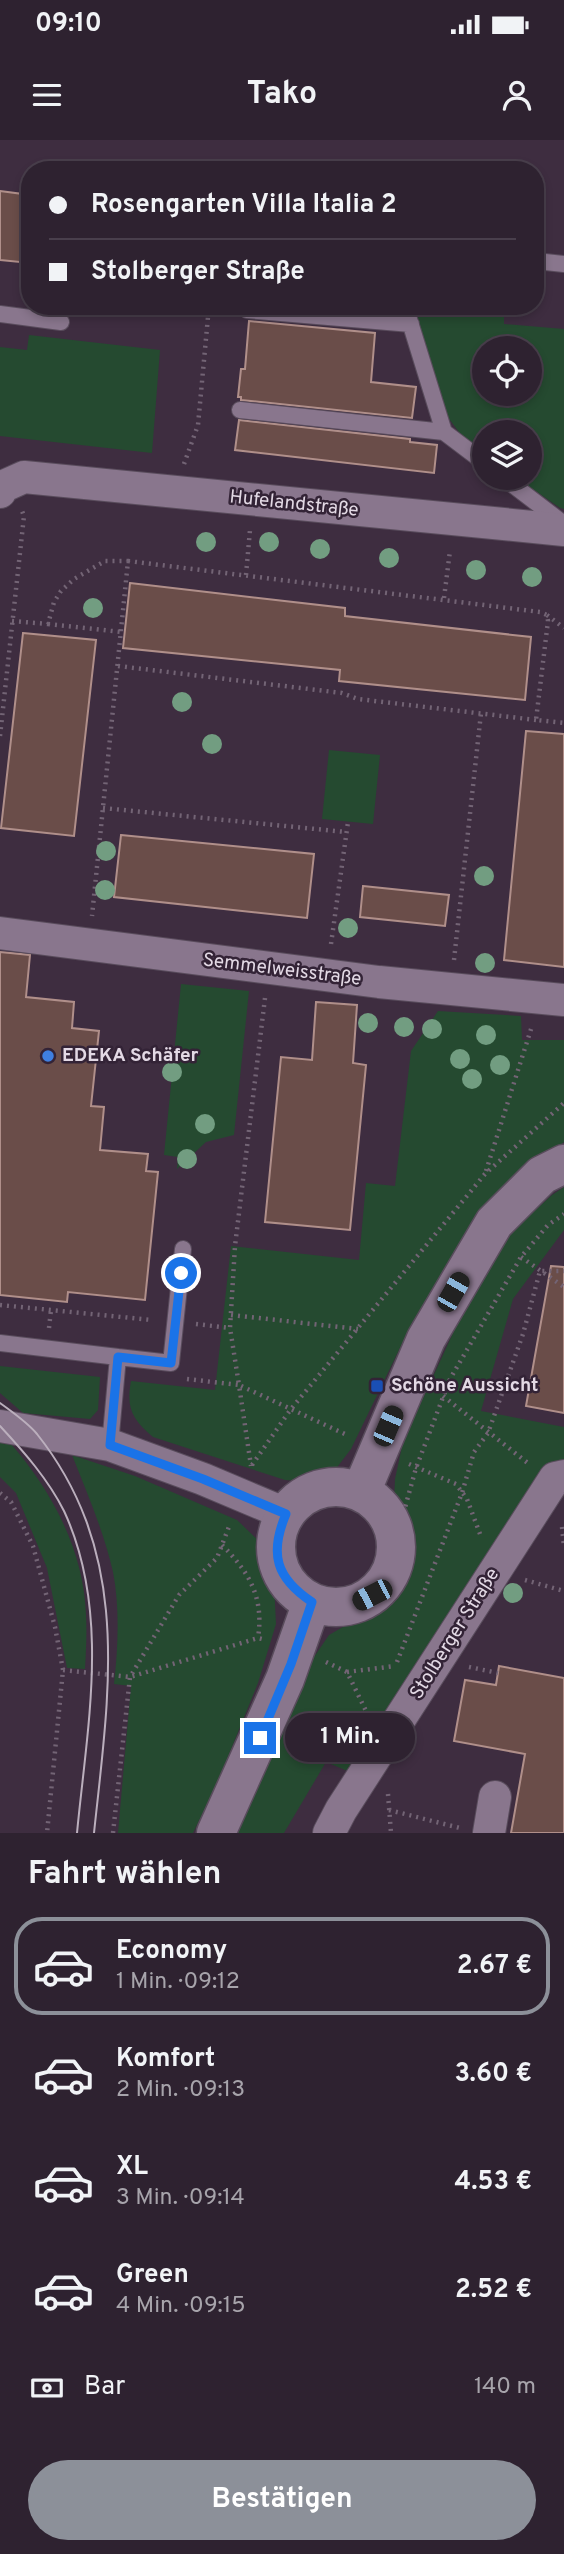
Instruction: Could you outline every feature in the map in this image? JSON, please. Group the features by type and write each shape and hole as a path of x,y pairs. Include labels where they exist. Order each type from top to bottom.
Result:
{"main road":[{"path":"360,1492 426,1339 495,1223 542,1175 564,1164"},
{"path":"344,1487 360,1492 378,1503 390,1520 396,1540 395,1561 386,1580 372,1595 354,1604 333,1607 312,1602 295,1591 282,1574 276,1554 277,1533 286,1514 297,1501 319,1490 344,1487"},
{"path":"216,1833 285,1679 312,1602"}],"street":[{"name":"Hufelandstraße","path":"15,491 174,492 564,530"},
{"name":"Semmelweisstraße","path":"0,933 269,968 552,999"},
{"path":"0,1426 110,1445 246,1481 286,1514"},
{"name":"Stolberger Straße","path":"329,1833 341,1810 494,1572 560,1477"},
{"path":"478,1831 495,1797"}],"lane":[{"path":"544,262 564,264"},
{"path":"0,314 61,322"},
{"path":"306,315 411,324"},
{"path":"408,315 444,432"},
{"path":"240,410 444,432 472,453"},
{"path":"520,490 564,524"},
{"path":"0,1343 171,1363 183,1249"},
{"path":"110,1445 118,1357"}],"path":[{"path":"174,492 198,425 208,315"},
{"path":"0,736 24,516 15,491"},
{"path":"246,575 250,525"},
{"path":"444,598 450,545"},
{"path":"48,624 54,602 74,579 105,561 128,561 530,609 547,615 564,628"},
{"path":"92,916 128,561"},
{"path":"536,720 547,615"},
{"path":"12,621 121,632"},
{"path":"118,666 342,693 358,699 564,723"},
{"path":"0,668 7,669"},
{"path":"451,989 481,713"},
{"path":"103,808 346,832"},
{"path":"330,945 348,822"},
{"path":"246,1481 239,1385 230,1315 235,1246 269,968"},
{"path":"485,1174 552,999"},
{"path":"113,1833 130,1677 179,1595 217,1558 246,1481 291,1409 485,1174 564,1103"},
{"path":"396,1540 416,1468 450,1379 521,1257 548,1225 564,1213"},
{"path":"521,1257 564,1287"},
{"path":"540,1271 564,1271"},
{"path":"395,1666 462,1493 474,1452 488,1433 523,1334 540,1271"},
{"path":"0,1305 230,1328"},
{"path":"49,1328 51,1310"},
{"path":"230,1315 358,1329"},
{"path":"239,1385 456,1485 467,1499 494,1572"},
{"path":"443,1396 522,1460 560,1477"},
{"path":"0,1493 11,1502 33,1546 55,1627 63,1670 47,1833"},
{"path":"222,1545 237,1560 249,1578 260,1604 258,1638"},
{"path":"554,1588 564,1591"},
{"path":"63,1670 130,1677"},
{"path":"389,1810 478,1831"}],"green space":[{"path":"412,315 504,315 504,324 564,329 564,509 534,490 542,490 542,420 472,420 472,446 447,416"},
{"path":"29,335 160,350 152,453 0,436 0,347 27,350"},
{"path":"329,750 380,755 373,824 322,819"},
{"path":"181,984 249,991 234,1135 206,1142 177,1169 178,1157 164,1155"},
{"path":"438,1011 521,1016 522,1040 564,1040 564,1142 492,1207 441,1277 413,1321 351,1449 335,1470 300,1481 285,1480 153,1437 132,1412 129,1399 131,1381 215,1390 231,1246 359,1260 366,1183 395,1186 411,1051"},
{"path":"564,1187 564,1230 513,1299 481,1411 564,1427 564,1476 350,1772 326,1762 284,1833 234,1833 303,1673 329,1635 396,1591 405,1568 410,1530 394,1501 395,1479 403,1442 470,1296 510,1233"},
{"path":"0,1366 100,1377 98,1410 90,1419 23,1413 0,1393"},
{"path":"0,1442 11,1444 40,1482 72,1545 84,1591 85,1669 67,1668 47,1568 16,1493 0,1477"},
{"path":"72,1455 135,1476 237,1520 260,1542 274,1583 276,1624 258,1683 216,1786 193,1833 118,1833 131,1686 114,1684 118,1628 113,1572 100,1527"}],"building":[{"path":"0,191 21,194 21,262 0,260"},
{"path":"249,321 375,333 371,382 416,387 412,418 241,400 241,397 238,397 241,369 245,369"},
{"path":"239,420 410,439 410,442 437,445 434,473 235,450"},
{"path":"130,583 345,608 345,616 531,637 525,700 339,681 340,670 123,648"},
{"path":"23,633 96,640 74,836 1,828"},
{"path":"526,731 564,734 564,967 504,960"},
{"path":"121,835 314,854 307,918 114,897"},
{"path":"363,886 449,895 445,926 360,917"},
{"path":"0,952 30,955 26,997 74,1002 72,1028 99,1031 91,1106 104,1107 100,1150 148,1154 146,1171 158,1172 145,1300 68,1292 67,1302 0,1295"},
{"path":"316,1002 357,1005 353,1063 366,1065 350,1230 265,1222 281,1057 312,1060"},
{"path":"551,1266 564,1267 564,1413 526,1406"},
{"path":"499,1666 564,1678 564,1833 511,1833 525,1754 454,1741 465,1680 496,1685"}],"tram line":[{"path":"0,1403 37,1434 68,1480 89,1527 101,1576 107,1626 108,1676 94,1833"},
{"path":"0,1426 27,1456 58,1499 78,1549 87,1589 92,1670 77,1833"}],"place":[{"name":"EDEKA Schäfer","path":"48,1056"},
{"name":"Schöne Aussicht","path":"377,1386"}],"route":[{"path":"181,1273 171,1363 118,1357 110,1445 203,1479 286,1514 277,1533 276,1554 282,1574 295,1591 312,1602 291,1664 260,1738"}]}
